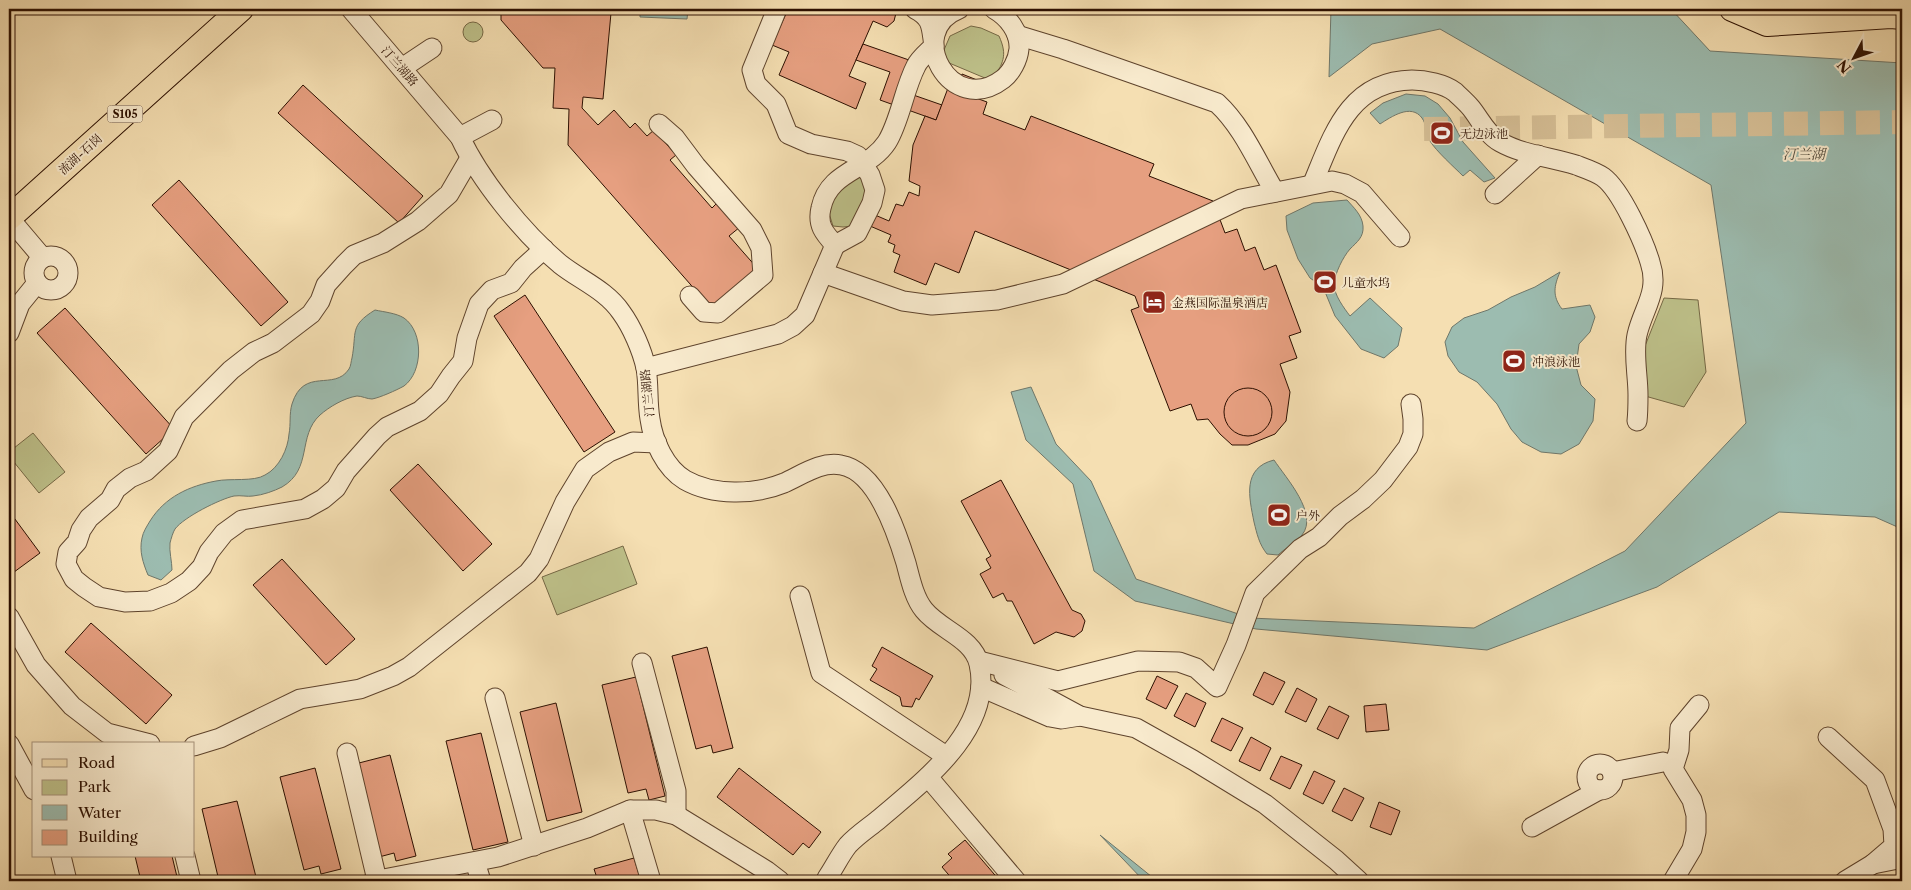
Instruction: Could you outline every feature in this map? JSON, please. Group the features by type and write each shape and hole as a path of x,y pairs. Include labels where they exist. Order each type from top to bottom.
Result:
{"main road":[{"name":"流湖-石岗","path":"9,218 241,9"},
{"path":"1732,9 1767,24 1891,16 1902,17"}],"street":[{"name":"汀兰湖路","path":"351,9 460,137 470,158 497,195 544,249 562,265 600,290 621,311 646,368 650,419 657,443 666,462 684,480 710,489 738,492 780,484 820,466 839,464 854,468 869,481 884,508 901,547 922,608 938,624 965,641 979,661"},
{"path":"646,368 778,334 792,326 805,315 835,245 857,233 872,202 874,190 870,175 858,156 847,151 811,144 788,134 776,104 756,84 752,70 777,9"},
{"path":"915,9 923,13 930,21 936,60 943,73 954,83 961,86 982,89 996,84 1008,76 1015,63 1019,49 1017,35 1011,23 994,9"},
{"path":"835,245 821,228 819,216 823,198 836,180 864,164 887,142 916,65 934,46 936,32 944,20 959,9"},
{"path":"1017,35 1063,49 1217,103 1242,132 1275,192"},
{"path":"402,68 432,48"},
{"path":"1313,183 1336,128 1351,106 1379,86 1398,80 1418,80 1453,90 1471,108 1487,130 1498,141 1514,149 1577,165 1604,177 1616,192 1635,226 1651,263 1654,281 1652,296 1638,334 1636,348 1637,421"},
{"path":"460,137 492,120"},
{"path":"659,124 675,138 696,166 752,230 761,248 763,275 718,313 704,312 690,296"},
{"path":"1495,194 1538,155"},
{"path":"470,158 449,194 418,221 383,243 354,255 326,286 320,301 311,314 273,343 254,352 231,370 184,417 168,451 146,471 130,478 116,489 110,500 85,524 77,542 68,552 66,564 74,578 84,588 99,597 125,602 150,601 171,593 189,581 202,567 209,552 224,532 242,520 305,510 323,499 336,488 346,471 377,436 387,427 420,411 439,394 463,361 467,338 479,304 492,290 511,283 523,268 544,249"},
{"path":"823,273 903,301 932,305 997,300 1062,284 1241,199 1313,183 1332,181 1345,184 1362,193 1400,236"},
{"path":"9,218 42,257"},
{"path":"48,255 59,257 67,265 68,276 62,286 52,290 41,287 37,283 34,272 35,266 42,257 48,255"},
{"path":"9,333 20,304 37,283"},
{"path":"979,661 1058,681 1138,661 1179,662 1196,668 1217,687 1236,645 1255,593 1300,548 1319,537 1340,516 1363,499 1383,480 1408,447 1413,434 1414,419 1411,404"},
{"path":"195,746 220,738 300,699 360,689 393,676 409,667 528,573 539,558 565,502 585,469 609,452 633,442 657,443"},
{"path":"800,596 821,673 946,756"},
{"path":"9,617 36,665 72,706 107,733 142,742"},
{"path":"822,880 848,844 928,777 966,733 977,710 981,687 979,661"},
{"path":"979,661 1080,716 1136,728 1200,764 1266,804 1336,860 1359,881"},
{"path":"642,663 676,791 676,815"},
{"path":"981,687 1050,717 1062,719 1080,716"},
{"path":"495,698 534,846"},
{"path":"1532,827 1599,790 1603,790 1612,780 1612,772 1668,766 1679,750 1680,728 1699,705"},
{"path":"1828,737 1875,780 1894,829 1898,855 1873,864 1845,881"},
{"path":"9,744 32,786"},
{"path":"347,753 375,880 498,858 587,828 630,810 656,810 676,815 780,881"},
{"path":"1668,766 1692,800 1696,814 1696,832 1692,849 1673,881"},
{"path":"928,777 1016,881"},
{"path":"630,810 650,881"},
{"path":"61,858 67,881"},
{"path":"185,858 191,881"},
{"path":"475,862 481,881"}],"green space":[{"path":"473,22 480,25 483,32 480,39 473,42 466,39 463,32 466,25"},
{"path":"971,26 999,36 1002,43 1003,59 992,81 942,60 950,36"},
{"path":"858,175 865,181 867,192 854,226 833,226 828,210 837,189"},
{"path":"1664,298 1698,300 1706,372 1684,407 1645,396 1645,346"},
{"path":"33,433 65,472 39,493 9,456 9,452"},
{"path":"623,546 637,584 557,615 542,577"}],"water":[{"path":"640,9 688,9 687,19 640,17"},
{"name":"汀兰湖","path":"1331,9 1671,9 1710,51 1902,63 1902,529 1875,517 1779,512 1657,587 1487,650 1256,629 1135,601 1094,571 1073,484 1026,440 1011,392 1031,387 1056,444 1091,481 1136,579 1250,618 1474,628 1625,551 1746,423 1711,185 1440,29 1372,44 1329,77"},
{"name":"无边泳池","path":"1406,94 1425,96 1438,104 1450,118 1463,142 1495,178 1484,182 1470,170 1463,176 1433,145 1424,121 1417,114 1407,111 1380,124 1370,113 1383,103"},
{"name":"儿童水坞","path":"1347,200 1359,215 1363,230 1360,239 1347,252 1340,265 1334,288 1350,316 1370,298 1402,328 1398,346 1384,358 1361,349 1335,316 1323,287 1310,278 1298,259 1287,230 1286,216 1313,203"},
{"name":"冲浪泳池","path":"1560,272 1556,282 1555,295 1562,309 1590,305 1595,317 1590,332 1579,344 1576,366 1581,385 1595,399 1593,421 1579,444 1561,454 1541,452 1522,442 1511,429 1497,404 1477,382 1459,372 1448,356 1445,342 1452,327 1464,318 1488,310 1511,297 1535,287"},
{"path":"375,310 401,316 411,324 418,342 419,352 418,362 410,380 404,386 383,396 372,399 359,396 352,397 337,403 324,412 313,423 302,462 292,480 282,487 264,494 228,498 186,519 175,529 170,543 172,570 161,580 148,575 142,557 141,543 144,531 156,513 170,499 196,486 222,480 260,477 275,468 287,446 291,408 297,393 311,382 343,376 350,366 358,325"},
{"name":"户外","path":"1274,460 1299,496 1306,517 1306,526 1302,535 1278,555 1267,554 1260,543 1254,522 1250,494 1252,477 1264,464"},
{"path":"1100,835 1157,881 1144,881"}],"building":[{"path":"501,9 622,9 621,14 611,13 603,99 583,97 582,108 598,125 614,110 630,128 635,123 647,136 654,130 676,155 670,160 712,208 718,202 740,227 729,236 758,269 712,309 568,145 569,109 553,108 555,68 543,68 501,20"},
{"path":"788,9 897,9 894,21 887,27 873,21 849,76 866,83 856,109 779,75 789,52 772,45"},
{"path":"863,44 909,60 899,90 942,105 936,120 880,100 890,72 856,60"},
{"path":"962,74 982,82 976,98 987,102 983,114 1025,130 1031,116 1154,164 1149,176 1213,201 1225,233 1237,229 1245,251 1255,247 1264,270 1276,265 1301,332 1289,336 1297,358 1280,364 1290,392 1286,421 1275,434 1248,445 1232,445 1208,419 1197,420 1191,404 1170,411 1131,310 1139,307 1135,296 975,231 959,273 935,263 926,285 894,272 900,255 893,252 895,245 888,242 891,235 870,226 875,215 889,221 896,204 903,206 909,192 919,196 920,186 909,181 913,145 925,116 936,120 948,88 955,90"},
{"path":"303,85 423,196 399,223 278,113"},
{"path":"179,180 288,302 261,326 152,205"},
{"path":"525,295 615,432 584,452 494,316"},
{"path":"65,308 174,429 146,454 37,333"},
{"path":"1248,388 1257,390 1265,395 1270,403 1272,412 1270,421 1265,429 1257,434 1248,436 1239,434 1231,429 1226,421 1224,412 1226,403 1231,395 1239,390"},
{"path":"418,464 492,544 463,571 390,490"},
{"path":"1001,480 1072,610 1081,614 1085,621 1082,631 1074,637 1056,632 1034,644 1012,601 1007,601 1003,593 993,598 980,574 991,568 986,559 991,556 961,501"},
{"path":"9,511 40,553 10,575 9,573"},
{"path":"282,559 355,639 326,665 253,585"},
{"path":"91,623 172,695 146,724 65,652"},
{"path":"707,647 733,748 713,753 711,745 696,749 672,656"},
{"path":"882,647 933,676 919,700 916,698 912,707 902,706 900,697 870,680 877,669 872,666"},
{"path":"1264,672 1285,682 1273,705 1253,695"},
{"path":"1157,676 1178,686 1166,709 1146,699"},
{"path":"636,677 665,796 649,800 646,789 628,793 602,685"},
{"path":"1297,688 1317,699 1306,722 1285,712"},
{"path":"1186,693 1206,703 1195,727 1174,716"},
{"path":"556,703 582,812 547,821 520,712"},
{"path":"1386,704 1389,730 1366,732 1364,706"},
{"path":"1329,706 1349,716 1338,739 1317,729"},
{"path":"1222,718 1243,728 1231,751 1211,741"},
{"path":"481,733 508,842 473,850 446,741"},
{"path":"1251,737 1271,748 1260,771 1239,761"},
{"path":"390,755 416,856 396,861 394,853 379,857 355,764"},
{"path":"1281,756 1302,765 1290,789 1270,779"},
{"path":"315,768 341,869 321,874 319,866 304,870 280,777"},
{"path":"739,768 821,832 809,848 803,843 793,855 717,797"},
{"path":"1314,771 1335,781 1323,804 1303,794"},
{"path":"1344,788 1364,798 1352,821 1332,811"},
{"path":"237,801 257,881 219,881 202,809"},
{"path":"1379,802 1400,811 1391,835 1370,827"},
{"path":"965,840 1000,881 954,881 942,867 952,858 948,854"},
{"path":"135,858 172,858 178,881 141,881"},
{"path":"634,858 641,881 598,881 594,869"}],"tunnel":[{"path":"1424,129 1902,122"}],"place":[{"name":"无边泳池","path":"1442,133"},
{"name":"儿童水坞","path":"1325,282"},
{"name":"金燕国际温泉酒店","path":"1154,302"},
{"name":"冲浪泳池","path":"1514,361"},
{"name":"户外","path":"1279,515"}]}
